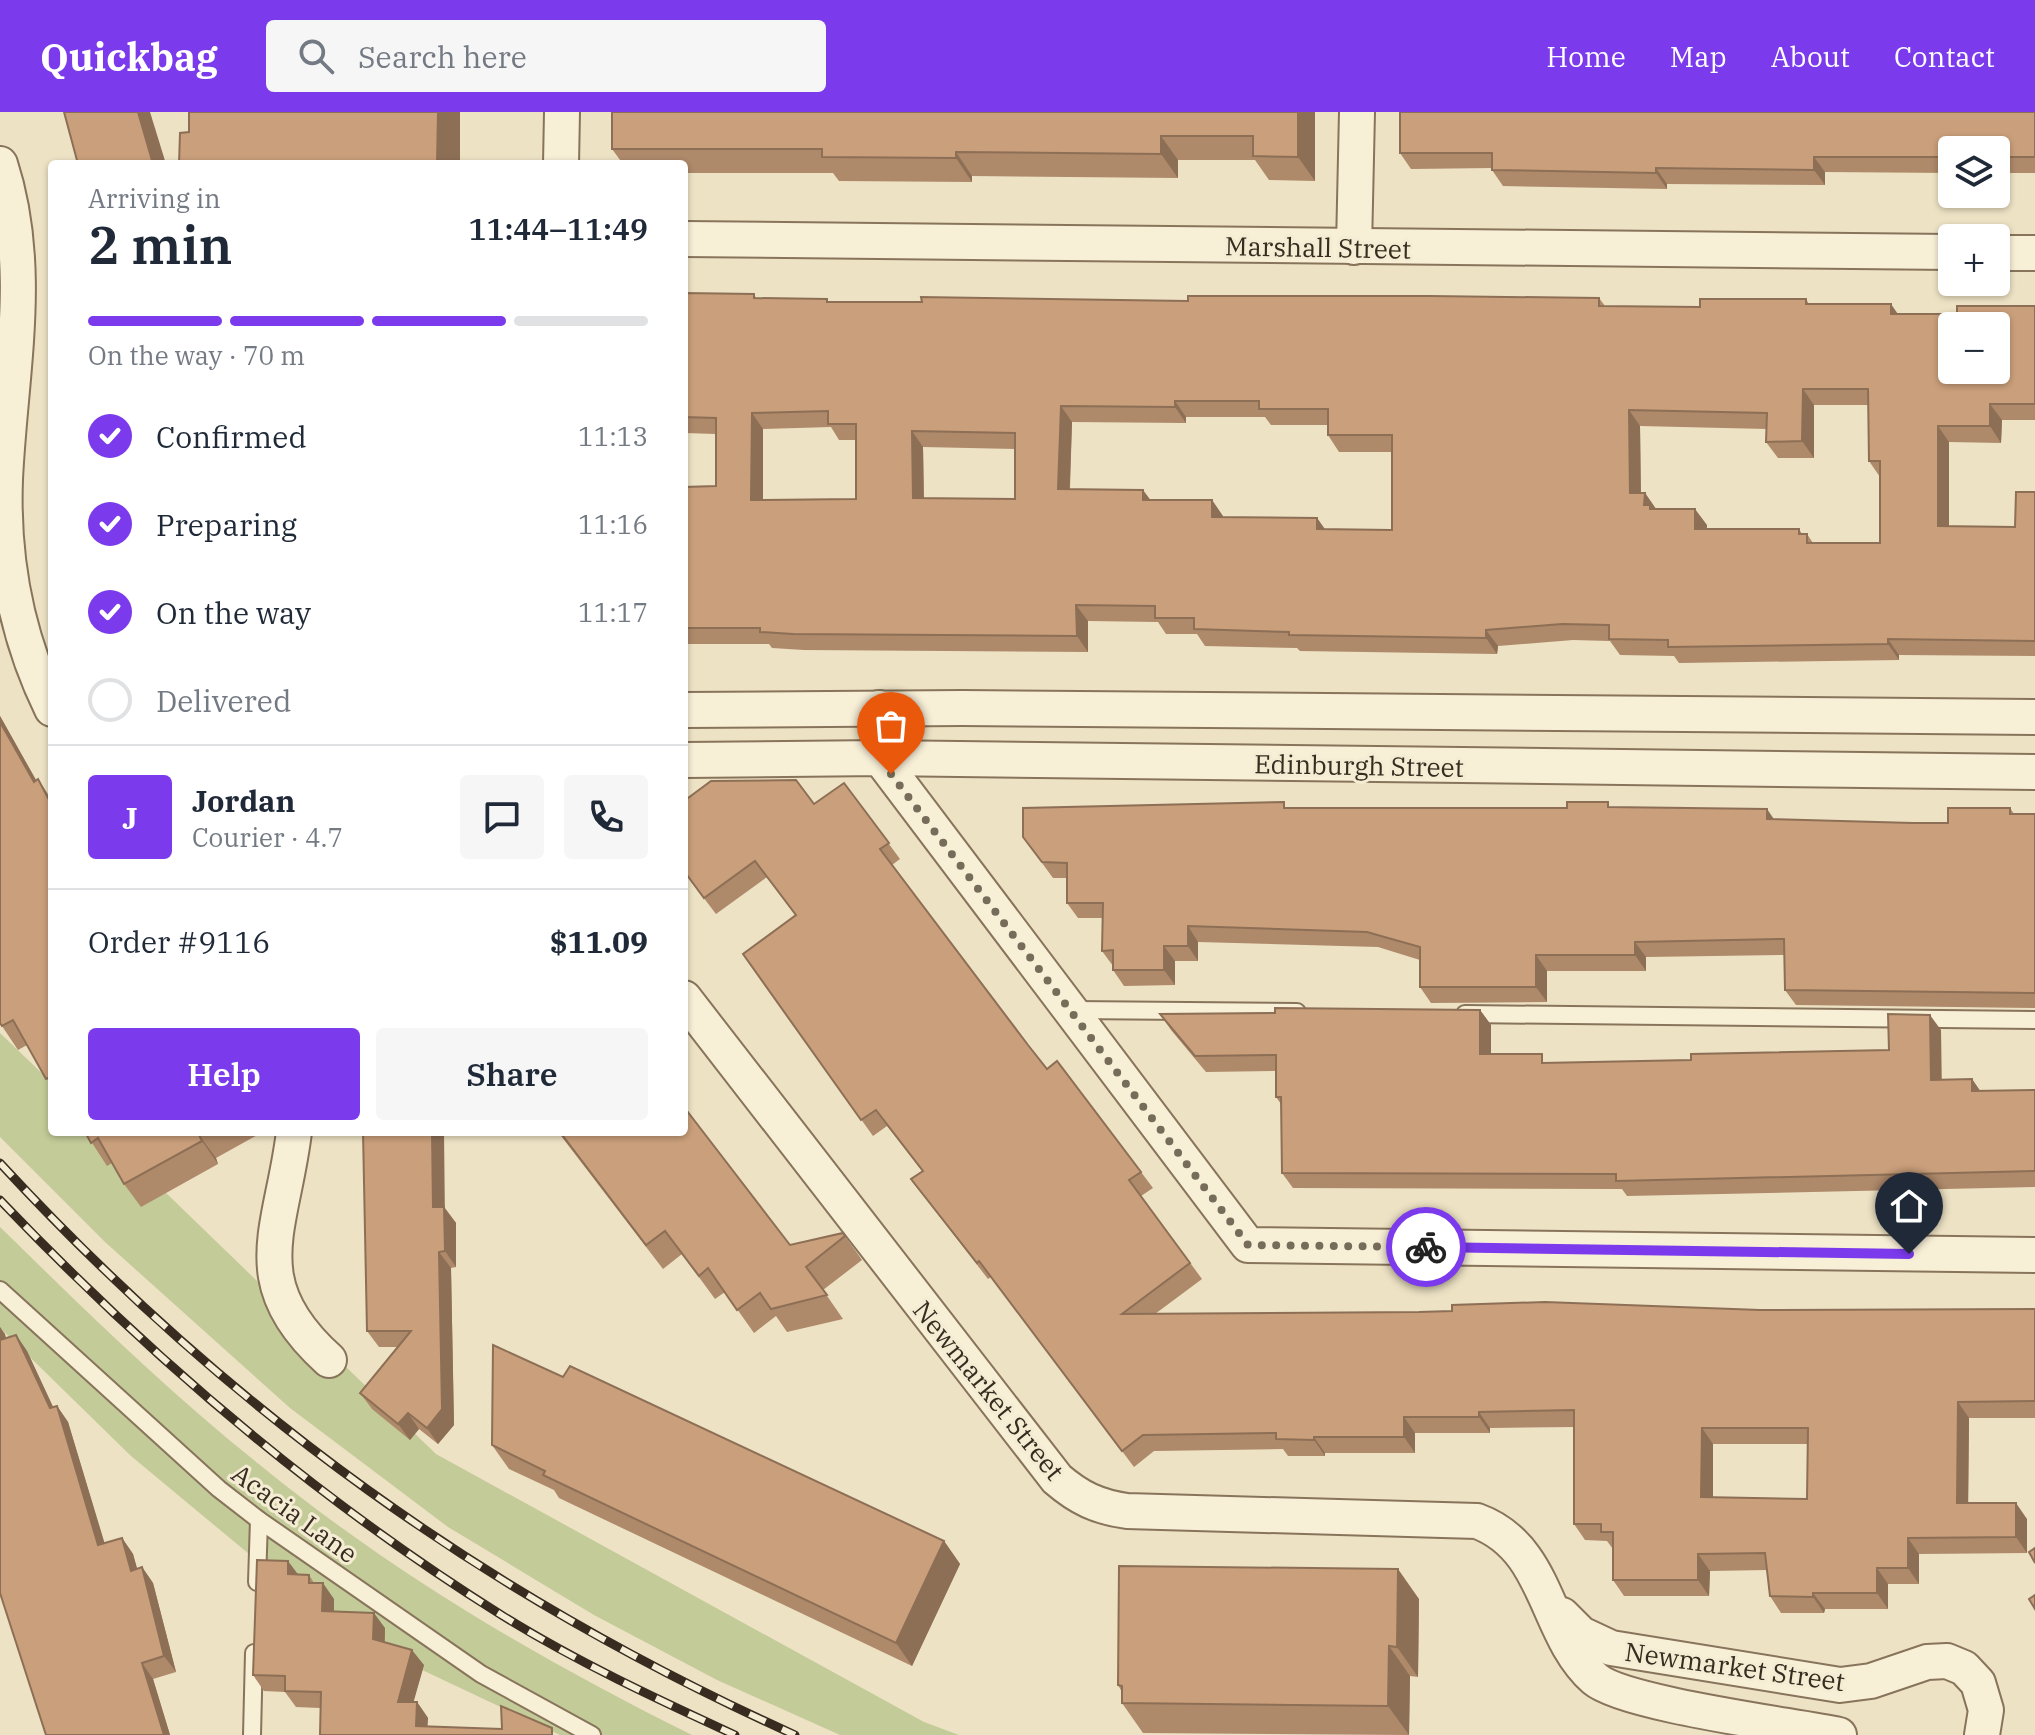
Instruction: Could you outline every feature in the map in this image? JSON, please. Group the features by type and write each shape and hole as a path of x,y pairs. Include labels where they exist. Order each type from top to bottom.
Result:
{"street":[{"path":"561,160 562,112"},
{"path":"1354,247 1357,112"},
{"path":"0,164 18,257 8,354 5,477 9,578 30,658 48,700"},
{"name":"Marshall Street","path":"688,239 1938,252"},
{"path":"2010,253 2035,253"},
{"path":"879,708 880,758 1248,1245 2035,1255"},
{"name":"Edinburgh Street","path":"688,710 879,708 2035,717"},
{"name":"Edinburgh Street","path":"688,760 880,758 2035,772"},
{"name":"Newmarket Street","path":"688,1003 960,1358 1057,1479 1072,1492 1105,1508 1127,1511 1477,1521 1493,1527 1515,1545 1581,1663 1598,1681 1611,1689 1839,1735"},
{"path":"293,1136 275,1229 275,1265 283,1302 291,1319 329,1360"},
{"name":"Newmarket Street","path":"1544,1592 1581,1634 1611,1648 1646,1655 1840,1685 1871,1681 1937,1660 1956,1663 1978,1683 1982,1693 1986,1710 1982,1735"}],"lane":[{"path":"1070,1010 1308,1012"},
{"path":"1450,1013 2035,1020"},
{"name":"Acacia Lane","path":"0,1290 219,1489 259,1520 481,1674 592,1735"},
{"path":"256,1597 259,1520"},
{"path":"252,1735 255,1643"}],"green space":[{"path":"0,1033 48,1079 48,1136 107,1136 436,1454 924,1722 959,1735 840,1735 717,1680 594,1615 448,1527 290,1408 105,1242 0,1137"},
{"path":"0,1227 159,1379 310,1504 414,1578 468,1612 579,1676 692,1735 560,1735 344,1633 131,1456 0,1328"}],"building":[{"path":"64,112 138,112 152,160 77,160"},
{"path":"189,112 438,112 437,160 179,160 180,133 189,132"},
{"path":"612,112 1298,112 1298,157 1253,156 1253,136 1161,136 1161,154 956,152 956,158 822,157 822,149 612,149"},
{"path":"1400,112 2035,112 2035,157 2010,157 2010,136 1938,136 1938,157 1814,157 1814,170 1656,168 1656,173 1492,170 1492,153 1400,153"},
{"path":"688,293 754,294 754,298 827,299 827,302 922,302 921,297 1188,301 1188,296 1430,296 1599,298 1599,306 1700,307 1700,299 1806,299 1806,304 1891,304 1891,314 1938,314 1938,384 2010,384 2010,312 1957,312 1957,306 2035,306 2035,404 1990,404 1990,426 1938,426 1938,526 2015,527 2016,492 2035,492 2035,641 1888,639 1888,644 1668,647 1668,640 1609,639 1609,625 1562,624 1486,630 1486,638 1289,635 1289,632 1194,629 1194,618 1155,618 1155,606 1076,605 1077,636 793,634 760,632 760,628 688,628 688,487 716,486 716,418 688,417","holes":["1803,389 1868,389 1869,461 1880,461 1880,543 1807,543 1807,534 1799,534 1799,529 1695,529 1695,509 1650,509 1650,505 1644,505 1645,493 1630,493 1629,410 1767,413 1766,442 1802,441","1175,401 1259,401 1259,409 1328,409 1328,435 1392,435 1392,530 1317,529 1317,518 1212,517 1212,500 1143,500 1143,490 1058,489 1061,406 1175,407","828,411 828,424 856,424 856,499 751,500 752,413","912,431 1015,433 1015,499 913,498"]},
{"path":"0,722 34,782 38,779 48,798 48,1078 13,1020 2,1026"},
{"path":"796,780 814,804 844,783 889,843 880,849 1028,1045 1047,1069 1057,1061 1141,1172 1129,1180 1190,1263 1122,1314 1419,1312 1452,1311 1452,1305 1545,1302 1760,1310 2035,1309 2035,1401 1958,1402 1957,1503 2016,1503 2016,1537 1908,1538 1908,1568 1877,1568 1877,1593 1770,1596 1765,1553 1698,1554 1698,1580 1613,1580 1613,1532 1601,1532 1601,1524 1574,1524 1574,1410 1479,1412 1479,1417 1404,1417 1404,1437 1314,1437 1314,1440 1276,1439 1276,1433 1143,1435 1122,1451 979,1261 977,1263 911,1179 923,1171 876,1110 861,1120 743,954 796,915 755,861 704,898 688,876 688,798 711,781","holes":["1702,1428 1808,1428 1807,1499 1701,1497"]},
{"path":"1284,802 1284,808 1567,808 1567,802 1608,802 1608,807 1767,809 1767,819 1913,823 1948,823 1948,808 2010,808 2010,814 2035,814 2035,993 1785,990 1784,939 1635,942 1635,955 1536,955 1536,987 1420,987 1420,947 1367,932 1188,926 1188,946 1164,946 1164,970 1113,970 1113,950 1102,951 1103,903 1067,903 1067,863 1042,862 1023,837 1023,808"},
{"path":"1275,1008 1480,1010 1480,1054 1542,1054 1542,1063 1691,1060 1691,1054 1889,1050 1888,1014 1930,1015 1931,1080 1972,1079 1972,1091 2035,1090 2035,1171 1616,1181 1616,1174 1282,1173 1281,1097 1276,1097 1276,1055 1195,1056 1160,1014 1275,1013"},
{"path":"688,1112 790,1245 843,1233 845,1236 806,1267 827,1295 771,1309 760,1293 737,1310 708,1268 699,1276 665,1231 646,1245 563,1136 688,1136"},
{"path":"87,1136 200,1136 202,1141 124,1184 98,1138 91,1143"},
{"path":"363,1136 432,1136 433,1207 444,1207 445,1251 439,1252 442,1409 427,1428 408,1413 398,1424 360,1393 411,1331 367,1331"},
{"path":"16,1335 50,1408 57,1406 98,1545 122,1538 131,1571 142,1567 164,1656 142,1663 164,1735 46,1735 0,1593 0,1340"},
{"path":"493,1345 563,1377 570,1366 944,1541 896,1643 543,1475 545,1471 492,1445"},
{"path":"2035,1548 2035,1563 2029,1552"},
{"path":"257,1560 288,1561 288,1574 309,1575 309,1583 323,1583 322,1611 374,1613 373,1639 412,1650 398,1702 417,1702 416,1726 502,1729 501,1706 552,1728 552,1735 320,1735 321,1692 285,1691 285,1676 253,1675"},
{"path":"1119,1566 1398,1569 1397,1647 1389,1646 1388,1706 1122,1703 1122,1686 1118,1685"},
{"path":"2035,1595 2035,1609 2029,1599"}],"railway":[{"path":"0,1163 88,1253 178,1338 271,1417 368,1490 469,1559 573,1622 682,1681 795,1735"},
{"path":"0,1200 116,1315 177,1370 239,1424 368,1525 531,1633 735,1735"}],"way so far":[{"path":"891,774 1248,1245 1426,1247"}],"route":[{"path":"1426,1247 1909,1254"}]}
